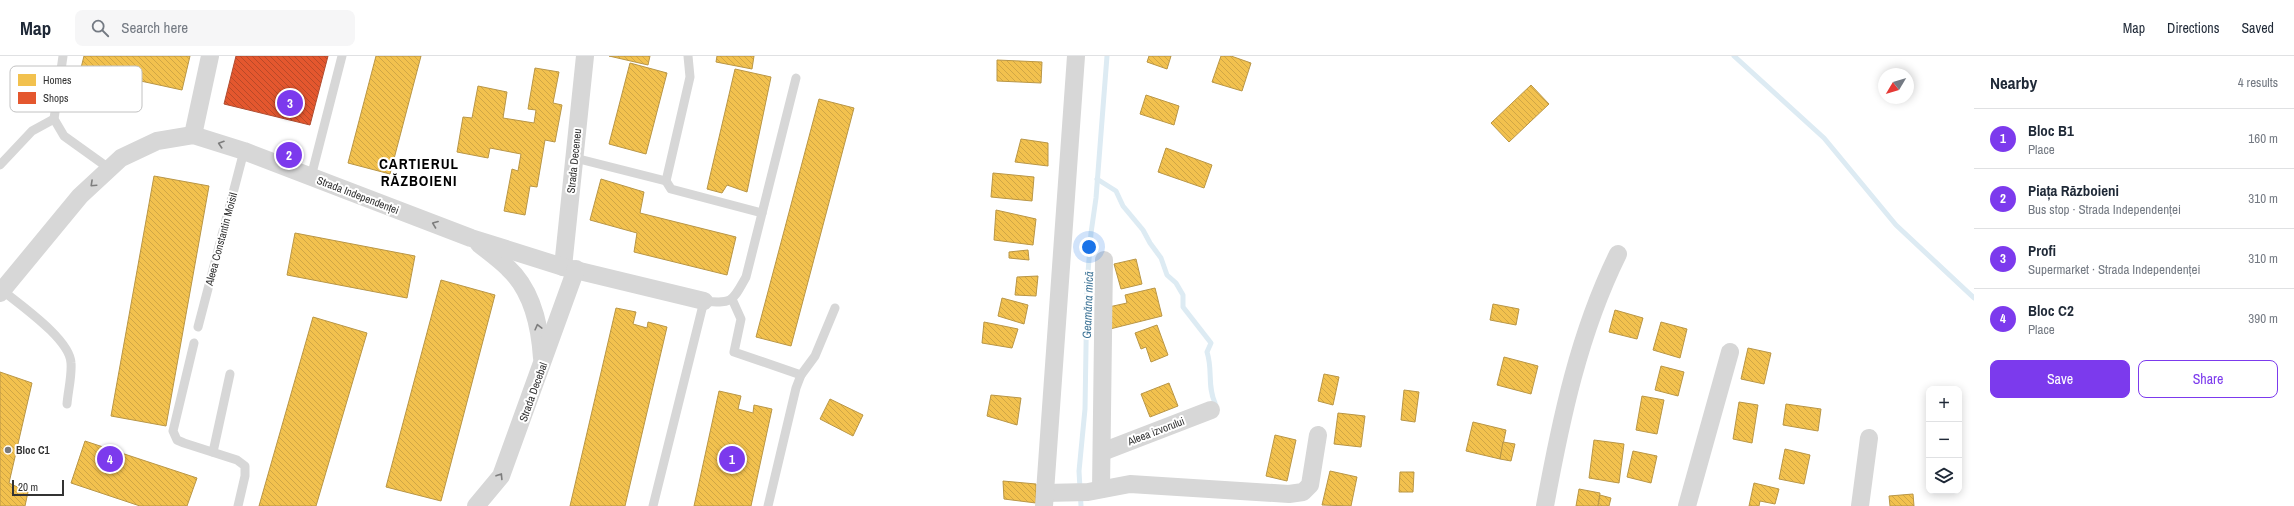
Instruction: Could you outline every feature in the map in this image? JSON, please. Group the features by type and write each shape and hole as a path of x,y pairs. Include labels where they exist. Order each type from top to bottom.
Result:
{"street":[{"path":"193,135 210,56"},
{"name":"Strada Deceneu","path":"570,268 575,158 583,56"},
{"path":"1076,56 1050,497 1130,484 1289,494 1303,492 1310,485 1318,435"},
{"name":"Strada Independenței","path":"1,291 80,196 122,158 157,140 193,135 244,151 471,238 570,268 704,301"},
{"path":"471,238 509,268 523,287 533,308 541,339 542,365"},
{"path":"1545,506 1560,424 1578,359 1600,290 1618,254"},
{"path":"1095,490 1102,452 1104,260"},
{"name":"Strada Decebal","path":"476,506 501,476 542,365 570,268"},
{"path":"1687,506 1730,352"},
{"name":"Aleea izvorului","path":"1102,452 1211,410"},
{"path":"1860,506 1869,438"}],"lane":[{"path":"62,66 63,56"},
{"path":"311,177 342,56"},
{"path":"666,181 690,77 688,56"},
{"path":"652,506 704,301 725,303 732,299 746,277 796,78"},
{"path":"55,112 54,119 64,136 110,169"},
{"path":"0,165 32,131 54,119"},
{"name":"Aleea Constantin Moisil","path":"198,327 244,151"},
{"path":"575,158 666,181 671,189 762,213"},
{"path":"1,291 51,332 65,347 72,362 67,404"},
{"path":"732,299 741,319 734,352 801,376"},
{"path":"768,506 796,388 801,376 815,356 835,308"},
{"path":"194,343 173,431 177,440 237,460 245,466 245,476 238,506"},
{"path":"213,452 230,374"}],"building: Homes":[{"path":"84,56 190,56 182,90 142,81 142,66 82,66"},
{"path":"376,56 421,56 390,174 348,163"},
{"path":"609,56 650,56 648,65"},
{"path":"717,56 754,56 752,69 716,62"},
{"path":"1149,56 1171,56 1167,69 1147,62"},
{"path":"1221,56 1231,56 1251,63 1242,91 1212,82"},
{"path":"997,60 1042,62 1041,83 997,81"},
{"path":"630,63 667,73 646,154 609,144"},
{"path":"535,68 559,72 553,103 562,105 555,142 545,140 537,187 530,186 525,215 504,211 512,169 518,171 521,154 490,148 488,158 457,152 463,117 472,118 478,86 507,92 503,118 534,123 536,110 528,109"},
{"path":"735,69 771,77 747,192 727,185 722,193 707,189"},
{"path":"1531,85 1549,104 1509,142 1491,123"},
{"path":"1146,95 1179,106 1174,125 1140,114"},
{"path":"819,99 854,108 791,346 756,337"},
{"path":"1021,139 1048,143 1048,166 1015,162"},
{"path":"1166,148 1212,165 1204,188 1158,172"},
{"path":"993,173 1034,177 1032,201 991,197"},
{"path":"154,176 209,186 166,426 111,416"},
{"path":"601,179 644,192 640,213 736,237 727,275 634,252 637,233 590,220"},
{"path":"996,210 1036,219 1033,245 994,240"},
{"path":"295,233 415,256 407,298 287,275"},
{"path":"1028,250 1029,260 1009,258 1009,252"},
{"path":"1136,259 1142,284 1121,289 1114,264"},
{"path":"1038,276 1036,296 1015,295 1017,277"},
{"path":"441,280 495,295 441,501 386,487"},
{"path":"1155,288 1162,316 1110,329 1104,308 1127,303 1125,295"},
{"path":"1002,298 1028,305 1024,324 998,316"},
{"path":"1493,304 1519,309 1516,325 1490,320"},
{"path":"616,308 636,312 633,324 647,328 648,322 667,327 625,506 570,506"},
{"path":"1615,310 1643,318 1637,339 1609,332"},
{"path":"313,317 367,333 316,506 259,506"},
{"path":"984,322 1018,329 1012,348 982,343"},
{"path":"1661,322 1687,329 1680,358 1653,350"},
{"path":"1157,325 1168,355 1151,362 1146,347 1141,349 1135,333"},
{"path":"1748,348 1771,353 1764,384 1741,379"},
{"path":"1504,357 1538,366 1531,394 1497,385"},
{"path":"1661,366 1684,372 1678,396 1655,390"},
{"name":"Bloc C1","path":"0,372 32,383 9,483 28,492 25,506 0,506"},
{"path":"1324,374 1339,377 1333,405 1318,401"},
{"path":"1169,383 1178,406 1150,417 1141,394"},
{"path":"1404,390 1419,392 1415,422 1401,420"},
{"path":"719,391 741,396 738,409 753,413 754,405 772,409 751,506 694,506"},
{"path":"991,395 1021,398 1017,425 987,416"},
{"path":"1642,396 1664,400 1657,434 1636,430"},
{"path":"830,399 863,415 853,436 820,419"},
{"path":"1739,402 1758,405 1752,443 1733,439"},
{"path":"1786,404 1821,409 1818,431 1783,425"},
{"path":"1338,413 1365,416 1361,447 1334,444"},
{"path":"1473,422 1506,430 1500,459 1466,451"},
{"path":"1275,435 1296,440 1287,481 1266,476"},
{"path":"1594,440 1624,444 1619,483 1589,478"},
{"path":"85,441 197,478 187,506 140,506 71,483"},
{"path":"1503,442 1515,444 1511,461 1500,459"},
{"path":"1785,449 1810,455 1804,484 1779,479"},
{"path":"1633,451 1657,456 1651,483 1627,477"},
{"path":"1330,471 1357,477 1351,506 1322,505"},
{"path":"1400,472 1414,472 1413,492 1399,492"},
{"path":"1003,481 1036,484 1036,503 1004,499"},
{"path":"1754,483 1779,489 1775,504 1760,501 1759,506 1749,506"},
{"path":"1579,489 1600,493 1598,506 1576,506"},
{"path":"1913,494 1914,506 1890,506 1889,496"},
{"path":"1600,495 1611,498 1609,506 1598,506"}],"building: Shops":[{"path":"236,56 328,56 310,125 224,104"}],"waterway":[{"name":"Geamăna mică","path":"1081,506 1079,471 1085,409 1087,286 1091,233 1096,198 1107,56"},
{"path":"1734,56 1824,138 1896,225 1974,298"},
{"path":"1097,179 1116,191 1123,206 1143,230 1161,258 1167,275 1176,283 1183,295 1183,307 1211,343 1207,352 1210,365 1211,390 1215,403"}],"place":[{"name":"Profi","path":"290,103"},
{"name":"Piața Războieni","path":"289,155"},
{"name":"Bloc C1","path":"8,450"},
{"name":"Bloc C2","path":"110,459"},
{"name":"Bloc B1","path":"732,459"}],"district":[{"name":"CARTIERUL RĂZBOIENI","path":"419,172"}]}
